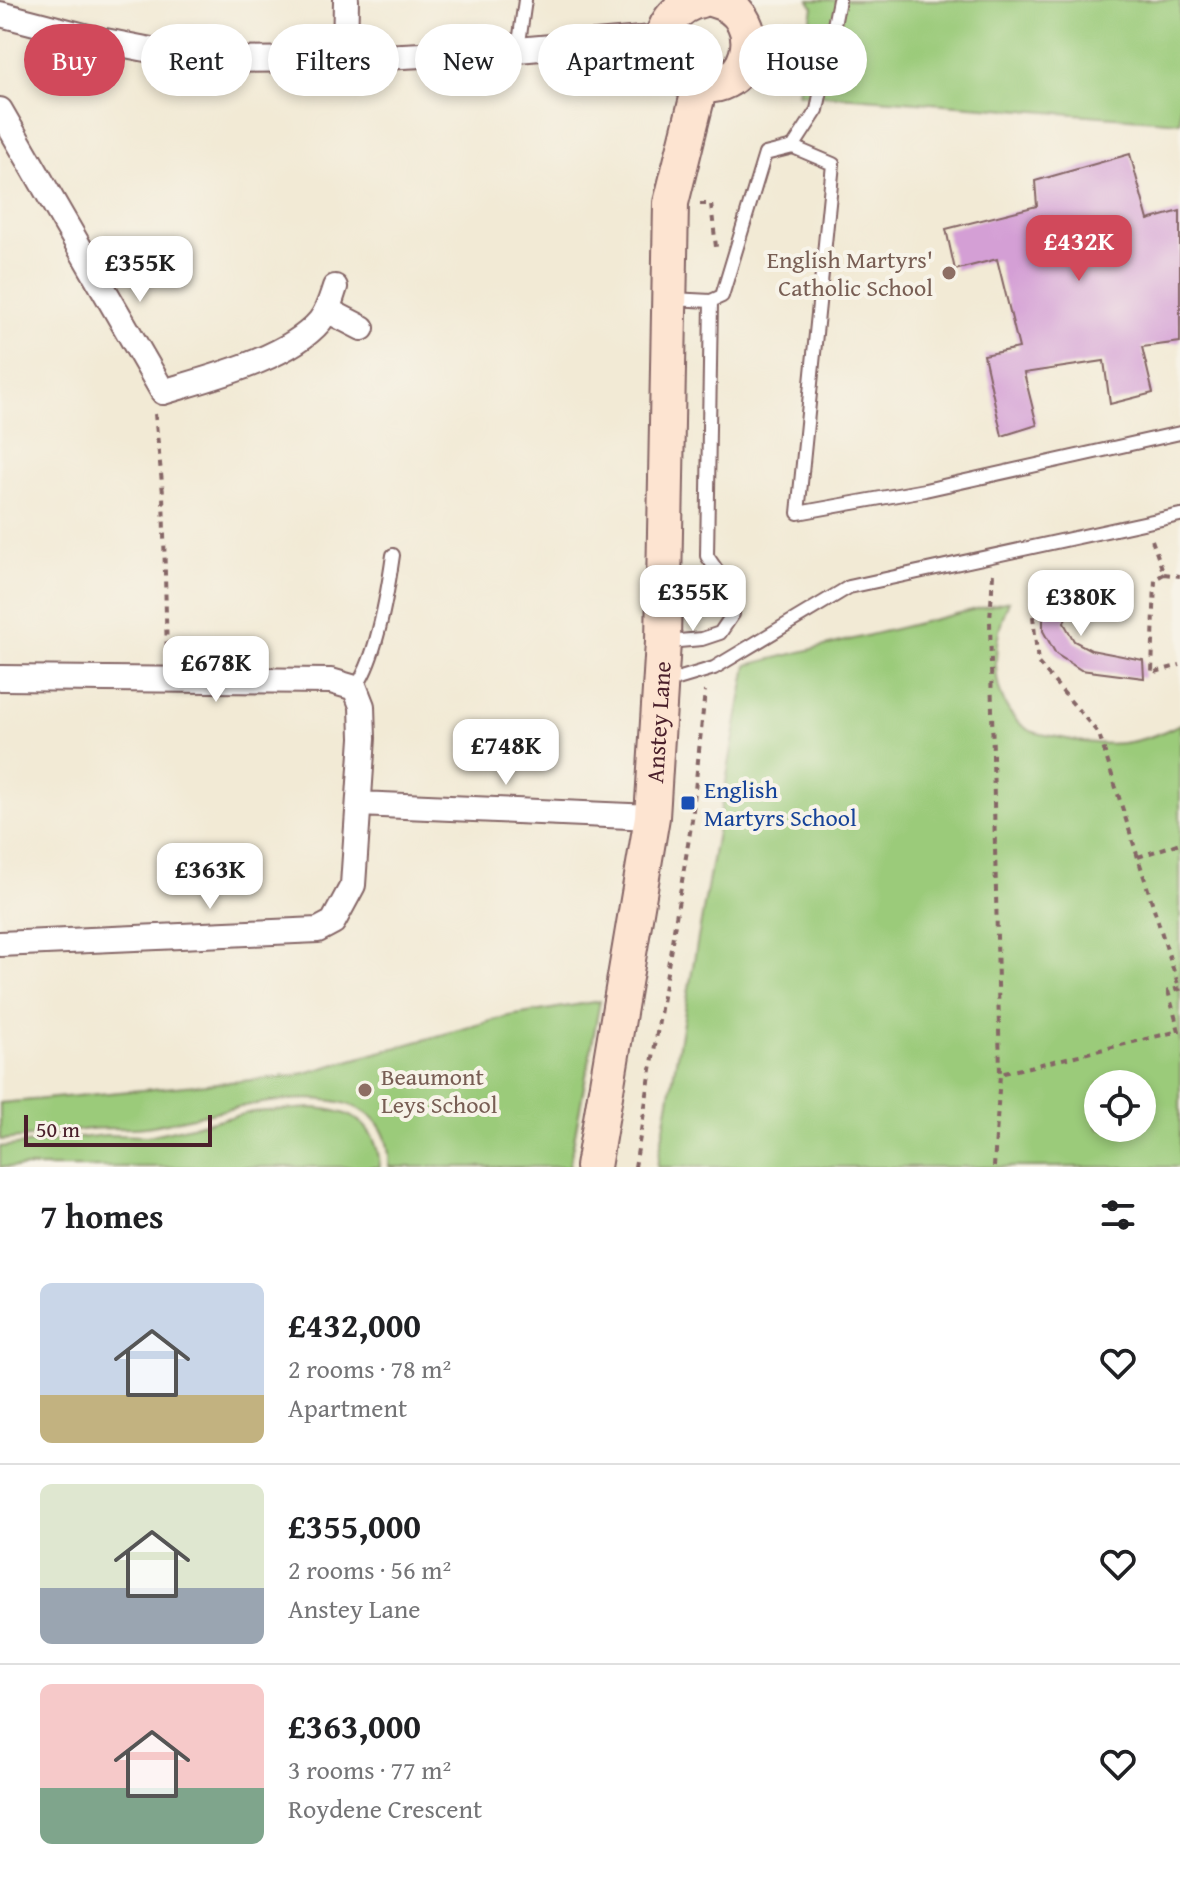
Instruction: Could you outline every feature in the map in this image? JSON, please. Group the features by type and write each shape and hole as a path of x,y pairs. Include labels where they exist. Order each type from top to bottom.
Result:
{"main road":[{"path":"667,24 688,3 701,0"},
{"path":"714,0 726,3 743,19 750,47 744,65 732,78 723,82"},
{"name":"Anstey Lane","path":"593,1167 652,817 662,683 671,203 698,96"}],"street":[{"path":"346,0 346,24"},
{"path":"0,14 100,40 202,60 268,60"},
{"path":"0,110 163,392 219,375 282,348 318,323 331,298 362,328"},
{"path":"0,678 331,681 355,688 362,706 353,885 333,922 318,930 0,944"},
{"path":"359,804 652,817"}],"lane":[{"path":"522,24 525,0"},
{"path":"793,147 817,110 839,0"},
{"path":"669,298 711,301 722,296 734,248 765,154 793,147 833,164 798,513 925,490 1180,433"},
{"path":"663,642 702,639 720,633 733,614 734,595 707,556 711,301"},
{"path":"662,683 714,668 849,587 1180,515"},
{"path":"355,688 364,676 388,587 393,555"}],"path":[{"path":"163,392 153,420 163,493 168,679"},
{"path":"1146,523 1164,574"},
{"path":"994,556 990,620 1000,1074 994,1167"},
{"path":"1180,576 1164,574 1155,579 1152,673 1180,665"},
{"path":"1000,1074 1179,1031 1168,991 1180,989 1099,734 1038,663 1033,616"},
{"path":"1138,857 1180,843"}],"green space":[{"path":"809,0 1180,0 1180,122 838,96 867,96 867,24 810,24 813,7"},
{"path":"1009,601 999,633 996,669 1004,703 1027,729 1075,741 1106,744 1149,737 1180,724 1180,1167 657,1167 747,665"},
{"name":"Beaumont Leys School","path":"600,1001 569,1167 389,1167 383,1132 363,1111 332,1101 295,1100 254,1104 144,1127 91,1129 0,1140 0,1103 294,1076 509,1016"},
{"path":"312,1108 340,1112 360,1122 374,1140 380,1167 0,1167 0,1147 106,1135 148,1136 253,1112"}],"building":[{"path":"1130,154 1148,220 1180,211 1180,342 1142,347 1153,393 1110,404 1104,361 1024,373 1037,425 1002,436 984,355 1019,348 997,259 955,270 946,229 1037,206 1035,181"},
{"path":"1057,576 1077,585 1064,623 1074,641 1091,650 1143,660 1144,678 1081,670 1056,654 1043,631 1043,615"}],"place":[{"name":"English Martyrs' Catholic School","path":"949,273"},
{"name":"English Martyrs School","path":"688,803"},
{"name":"Beaumont Leys School","path":"365,1090"}]}
